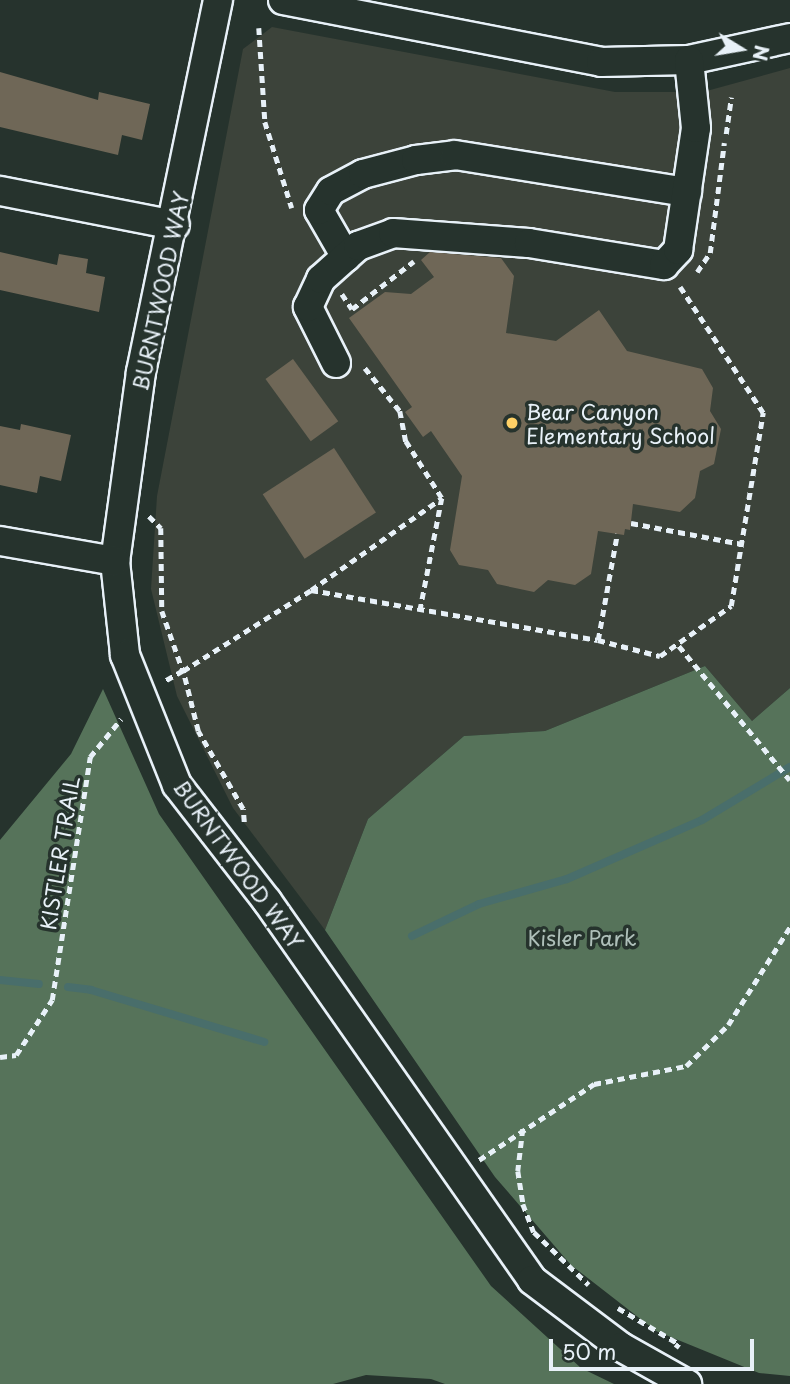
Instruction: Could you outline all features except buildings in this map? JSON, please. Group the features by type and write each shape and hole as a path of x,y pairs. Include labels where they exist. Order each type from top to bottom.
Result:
{"street":[{"name":"BURNTWOOD WAY","path":"218,0 174,225 141,372 115,561 125,655 177,785 267,901 532,1280 621,1348 676,1378"},
{"path":"283,0 601,62 689,60 790,38"},
{"path":"336,363 308,307 321,279 358,246 393,233 426,232 664,265 678,250 696,128 689,60"},
{"path":"346,257 319,210 331,191 363,174 416,160 455,155 687,192"},
{"path":"0,191 174,225"},
{"path":"0,541 115,561"}],"path":[{"path":"311,590 598,640 660,656 679,646 731,606 763,413 679,287 702,268 710,253 730,97"},
{"path":"365,368 400,411 406,441 443,499 420,611"},
{"name":"KISTLER TRAIL","path":"0,1057 16,1055 52,1000 90,757 141,695 311,590 443,499"},
{"path":"149,516 161,528 162,611 183,671 198,731 243,809 244,822"},
{"path":"631,523 742,544"},
{"path":"598,640 617,534"},
{"path":"679,646 790,780"},
{"path":"460,1177 486,1152 594,1084 686,1066 728,1025 790,927"},
{"path":"523,1129 517,1171 523,1204 534,1232 599,1294"},
{"path":"609,1302 679,1344 676,1378"}],"shaded area":[{"path":"272,27 615,92 703,92 790,68 790,688 752,721 705,666 545,731 464,736 368,819 325,930 233,808 177,696 151,589 157,496 243,49"}],"green space":[{"name":"Kisler Park","path":"705,666 752,721 790,688 790,1376 759,1373 656,1331 571,1265 495,1177 325,930 368,819 464,736 545,731"},
{"path":"103,689 159,814 491,1286 581,1368 614,1384 445,1384 431,1379 366,1375 333,1384 0,1384 0,840 71,754"}],"waterway":[{"path":"412,936 479,904 567,879 702,820 790,767"},
{"path":"0,980 39,984"},
{"path":"68,987 91,990 264,1042"}],"place":[{"name":"Bear Canyon Elementary School","path":"512,423"}]}
